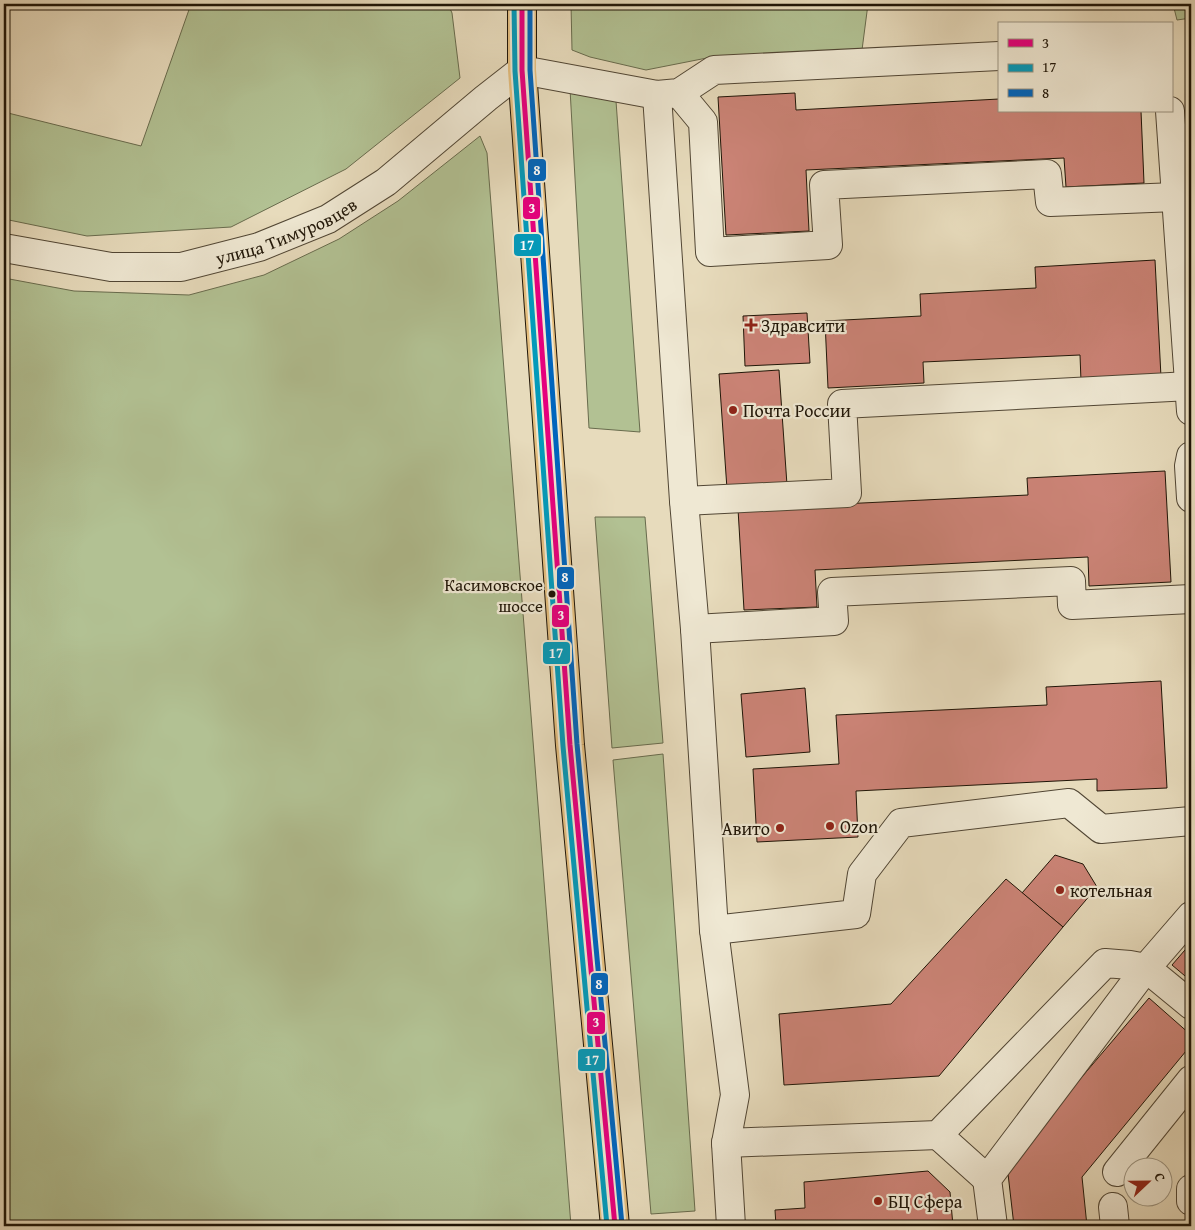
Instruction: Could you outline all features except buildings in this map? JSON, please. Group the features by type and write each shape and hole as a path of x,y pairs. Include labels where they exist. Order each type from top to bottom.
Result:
{"main road":[{"path":"522,4 522,70 570,745 615,1226"}],"street":[{"path":"668,94 714,70 998,56"},
{"path":"522,70 668,94 703,122 710,252 828,245 824,185 1047,174 1050,202 1176,197"},
{"name":"улица Тимуровцев","path":"4,248 111,267 181,267 259,247 328,219 386,182 522,70"},
{"path":"668,94 684,501 695,629 714,930 735,1095 726,1143 731,1226"},
{"path":"684,501 847,493 842,404 1190,399 1189,344 1176,197 1177,114"},
{"path":"1191,456 1189,466 1191,498"},
{"path":"695,629 834,620 832,592 1071,581 1072,605 1191,599"},
{"path":"714,930 856,914 862,874 901,823 1068,803 1100,829 1191,821"},
{"path":"987,1179 1146,968 1191,916"},
{"path":"726,1143 938,1135 1105,963 1146,968 1191,1005"},
{"path":"1117,1172 1191,1080"},
{"path":"938,1135 987,1179 993,1226"},
{"path":"1191,1189 1191,1202"}],"green space":[{"path":"191,4 448,4 452,13 460,78 346,169 231,227 87,236 4,219 4,112 141,146"},
{"path":"571,4 868,4 862,50 717,56 646,70 590,57 572,50"},
{"path":"1173,4 1191,4 1191,18 1177,20"},
{"path":"570,89 616,101 640,432 589,428"},
{"path":"480,136 487,153 571,1226 4,1226 4,278 74,291 189,295 264,275 339,239 398,201"},
{"path":"595,517 645,517 663,743 612,748"},
{"path":"663,754 695,1211 651,1214 613,760"}],"transit line":[{"name":"17","path":"514,4 515,71 563,746 607,1226"},
{"name":"3","path":"522,4 522,70 570,745 615,1226"},
{"name":"8","path":"530,4 530,70 577,744 622,1225"}],"place":[{"name":"Здравсити","path":"751,325"},
{"name":"Почта России","path":"733,410"},
{"name":"Касимовское шоссе","path":"552,594"},
{"name":"Ozon","path":"830,826"},
{"name":"Авито","path":"780,828"},
{"name":"котельная","path":"1060,890"},
{"name":"БЦ Сфера","path":"878,1201"}]}
